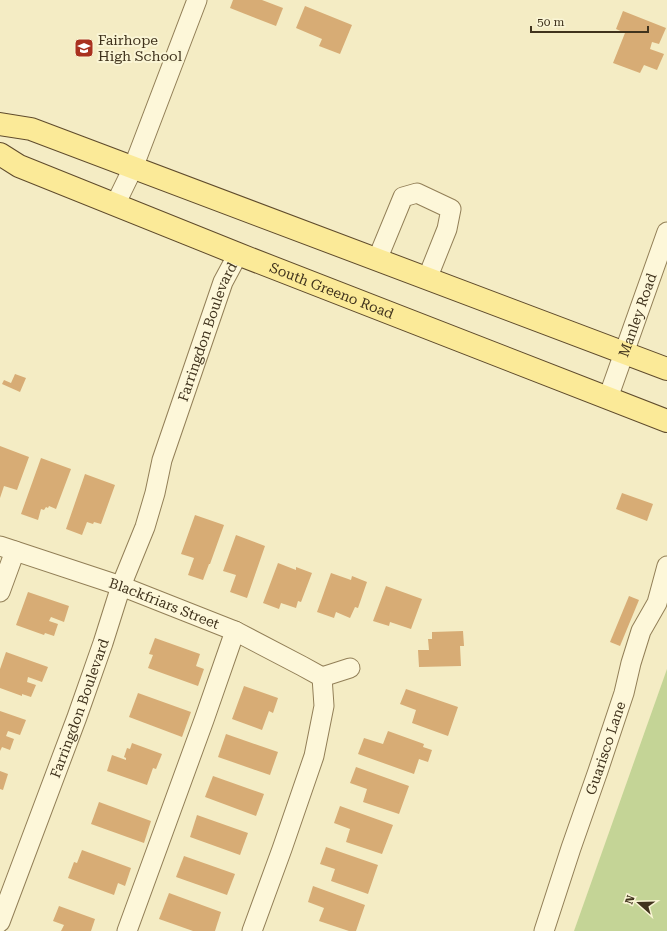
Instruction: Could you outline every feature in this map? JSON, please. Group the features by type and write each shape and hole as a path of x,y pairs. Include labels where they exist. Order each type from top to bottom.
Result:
{"main road":[{"path":"0,124 32,129 667,369"},
{"name":"South Greeno Road","path":"0,154 19,166 115,205 667,421"}],"street":[{"path":"115,205 133,168 196,0"},
{"path":"377,260 403,197 417,193 451,209 447,229 427,279"},
{"name":"Manley Road","path":"608,398 667,232"},
{"name":"Farringdon Boulevard","path":"0,922 104,643 121,586 145,527 155,493 169,474 234,291 238,254"},
{"path":"0,592 7,548"},
{"name":"Blackfriars Street","path":"7,548 121,586 235,631 322,677"},
{"name":"Guarisco Lane","path":"544,931 622,700 641,631 657,603 667,566"},
{"path":"126,931 204,720 235,631"},
{"path":"252,931 314,756 324,706 322,677 350,668"}],"green space":[{"path":"667,669 667,931 574,931"}],"building":[{"path":"233,0 262,0 283,8 276,26 230,8"},
{"path":"305,6 352,25 340,54 319,46 322,39 296,28"},
{"path":"623,11 666,28 659,44 652,42 650,49 664,54 657,70 644,65 640,73 613,63 625,33 616,29"},
{"path":"15,374 26,378 20,392 2,384 4,380 11,383"},
{"path":"0,446 29,457 17,490 4,486 0,498"},
{"path":"41,458 71,469 56,509 49,506 44,510 41,509 38,520 21,514"},
{"path":"85,474 115,485 101,524 87,522 82,535 66,529"},
{"path":"622,493 653,504 647,521 616,509"},
{"path":"195,515 224,525 203,580 188,575 194,558 181,554"},
{"path":"236,535 265,546 247,598 230,592 236,575 223,571"},
{"path":"278,563 296,570 296,567 312,573 301,602 298,601 296,608 281,603 279,609 263,603"},
{"path":"331,573 351,580 352,576 367,582 358,608 355,607 350,618 336,612 334,618 317,612"},
{"path":"386,586 422,599 411,629 390,622 389,626 373,621"},
{"path":"28,592 69,606 64,622 51,617 49,621 58,624 54,636 45,633 44,635 16,625"},
{"path":"629,596 639,600 620,646 610,642"},
{"path":"463,631 464,646 460,646 461,666 419,667 418,650 429,650 428,639 432,639 432,632"},
{"path":"155,638 200,654 196,666 204,669 198,686 148,668 153,655 149,654"},
{"path":"6,652 48,667 42,682 28,677 27,682 36,685 31,697 22,694 22,696 0,688 0,669"},
{"path":"244,686 278,698 273,713 269,711 262,730 232,719"},
{"path":"406,689 458,707 448,736 412,723 416,710 400,704"},
{"path":"138,693 191,712 182,737 129,717"},
{"path":"0,711 26,720 20,735 8,731 6,736 14,739 10,750 2,747 0,751"},
{"path":"388,731 424,744 423,747 432,750 428,762 419,759 414,774 358,754 364,738 383,744"},
{"path":"226,734 278,752 270,775 218,757"},
{"path":"132,743 162,754 156,769 153,768 147,785 107,771 112,755 126,760 124,757 127,748 130,749"},
{"path":"356,767 409,786 399,814 363,802 367,789 350,783"},
{"path":"0,771 8,774 3,790 0,789"},
{"path":"213,776 264,794 256,816 205,797"},
{"path":"99,802 151,821 144,843 91,824"},
{"path":"340,806 393,825 382,854 346,842 350,829 334,823"},
{"path":"197,815 248,833 240,855 190,837"},
{"path":"326,847 378,865 368,894 331,881 335,869 320,864"},
{"path":"82,850 131,868 125,886 118,883 114,895 68,878 74,862 77,863"},
{"path":"184,856 235,874 227,895 176,877"},
{"path":"313,886 365,905 356,931 349,931 319,921 324,908 308,902"},
{"path":"169,893 221,912 215,931 193,931 159,919"},
{"path":"59,906 95,919 91,931 61,931 64,925 53,921"}],"place":[{"name":"Fairhope High School","path":"84,48"}]}
